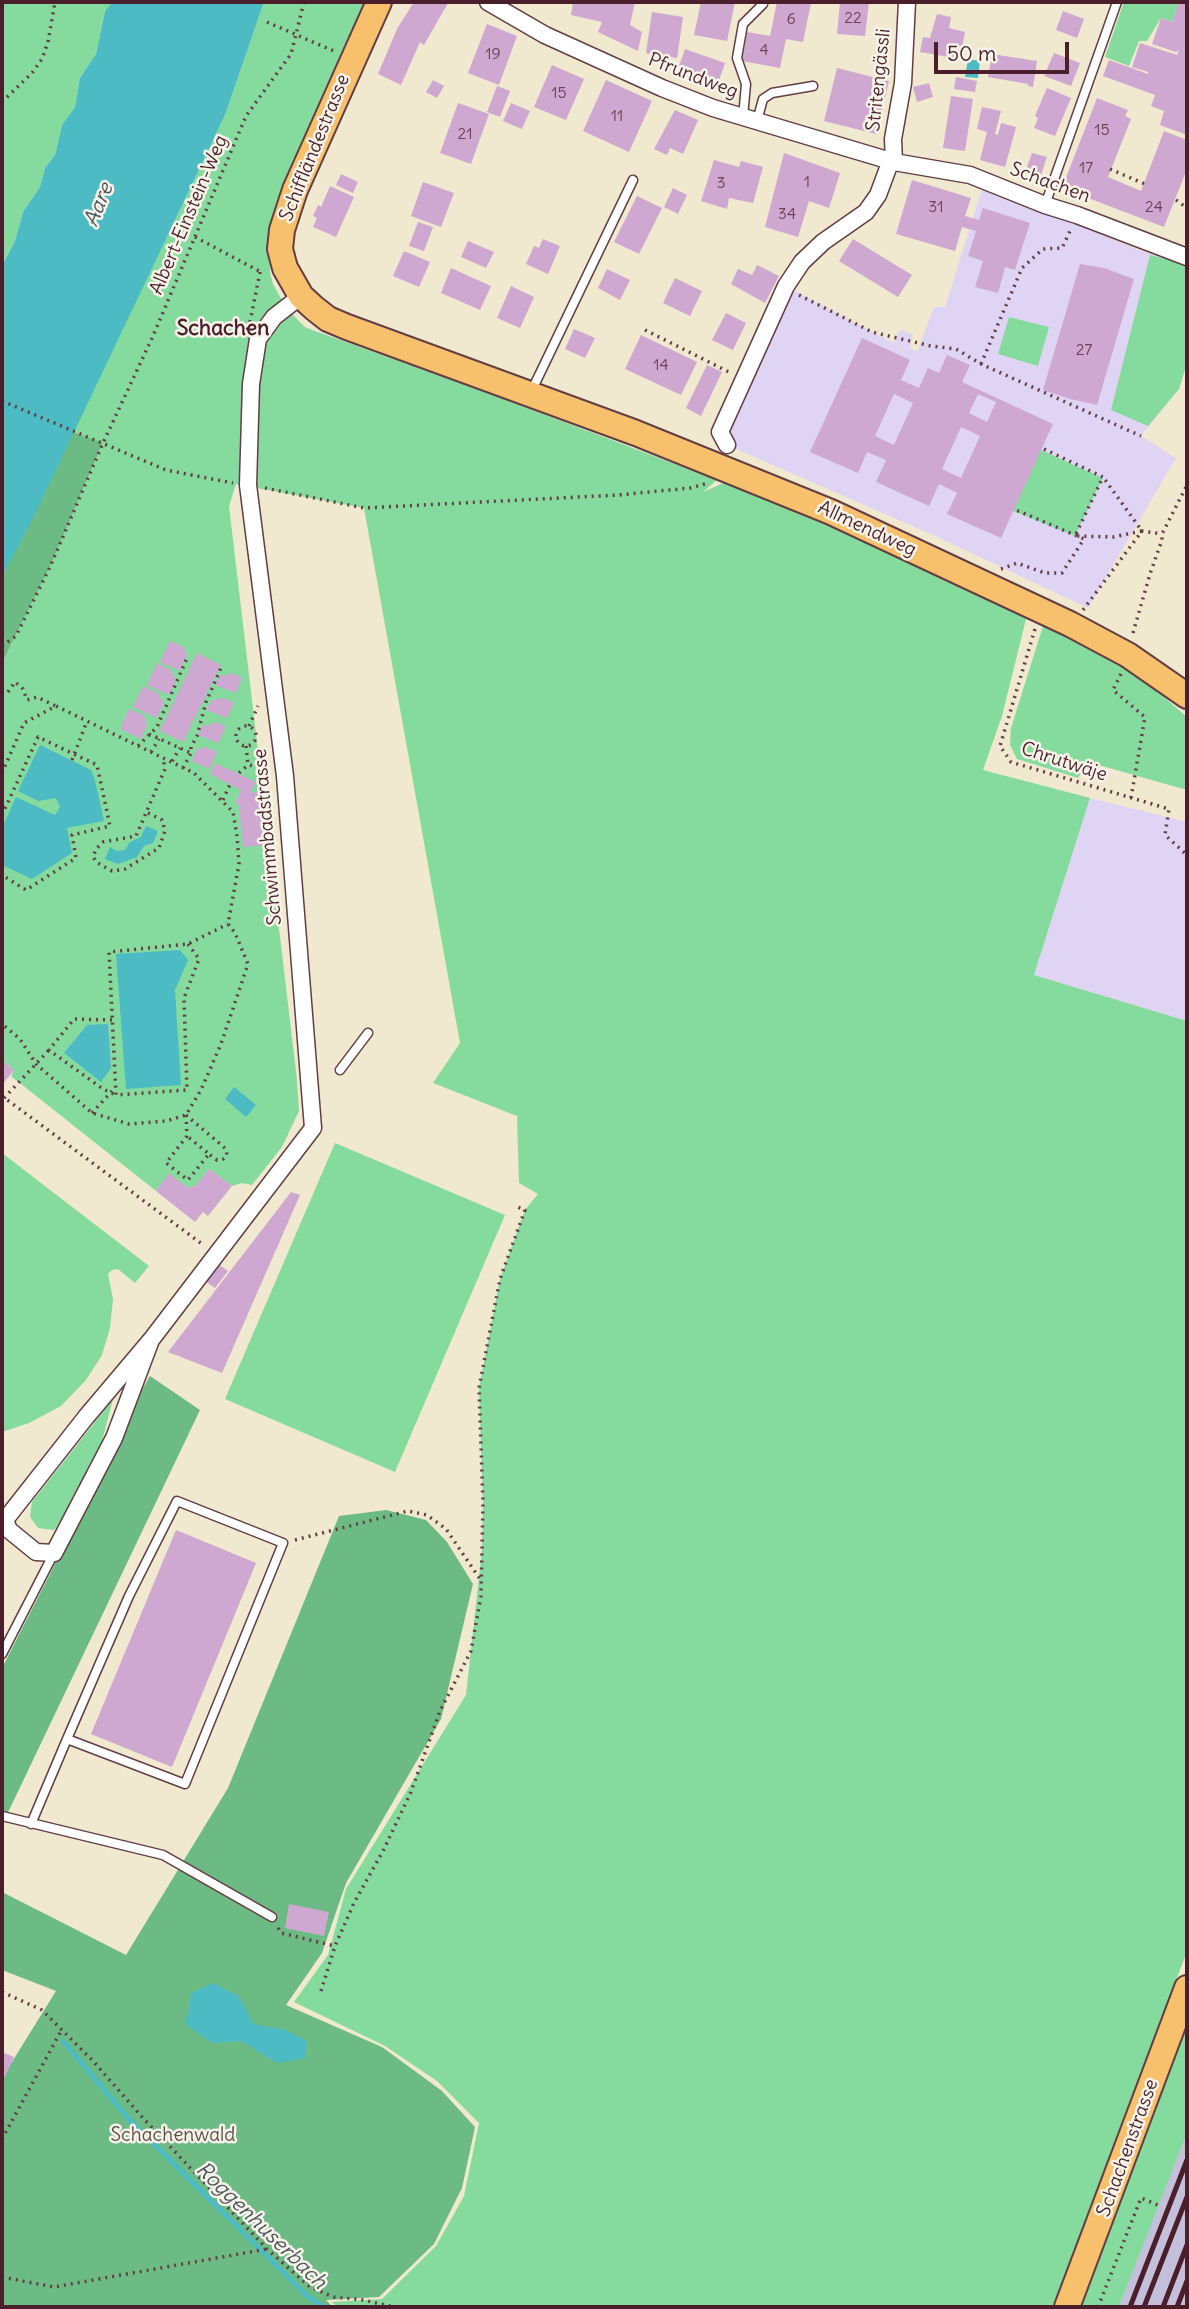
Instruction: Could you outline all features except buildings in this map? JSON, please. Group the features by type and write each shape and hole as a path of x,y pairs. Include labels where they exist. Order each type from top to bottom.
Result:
{"main road":[{"name":"Schiffländestrasse","path":"301,296 285,268 280,249 282,230 295,190 379,2"},
{"name":"Allmendweg","path":"301,296 328,318 347,327 530,395 719,451 831,512 1040,610 1128,655 1187,696"},
{"name":"Schachenstrasse","path":"1067,2307 1187,1988"}],"street":[{"name":"Pfrundweg","path":"488,2 545,35 662,88 750,119 892,161"},
{"name":"Stritengässli","path":"719,451 744,379 785,288 802,262 823,242 866,212 878,195 892,161 903,83 907,2"},
{"name":"Schachen","path":"892,161 970,175 1187,257"},
{"name":"Schwimmbadstrasse","path":"151,1340 114,1438 54,1553 36,1552 3,1522 151,1340 313,1128 284,771 248,485 251,384 258,339 274,317 301,296"}],"lane":[{"path":"1045,205 1116,2"},
{"path":"750,119 746,84 737,58 743,24 763,4"},
{"path":"750,119 763,99 772,93 813,86"},
{"path":"530,395 633,180"},
{"path":"340,1070 368,1033"},
{"path":"30,1824 67,1739 130,1596 177,1501 283,1544 185,1784 67,1739"},
{"path":"2,1654 54,1553"},
{"path":"2,1816 163,1855 272,1917"}],"path":[{"path":"2,102 32,74 42,59 55,2"},
{"name":"Albert-Einstein-Weg","path":"2,646 16,635 50,567 153,336 246,116 291,54 304,2"},
{"path":"267,22 352,59"},
{"path":"1110,169 1144,184"},
{"path":"1176,200 1187,208"},
{"path":"981,365 1022,268 1043,249 1062,248 1077,215"},
{"path":"195,237 260,272 270,272"},
{"path":"785,288 872,332 956,349 981,365 1141,436"},
{"path":"645,330 744,379"},
{"path":"2,401 166,470 364,508 618,495 690,488 716,480 719,451"},
{"path":"1044,449 1103,477 1142,531"},
{"path":"1074,536 1103,477"},
{"path":"1131,798 1145,717 1113,690 1125,667 1162,534 1187,485"},
{"path":"999,570 1017,563 1045,573 1062,573 1084,539 1016,510"},
{"path":"1082,612 1142,531"},
{"path":"1074,536 1113,537 1142,531 1162,534"},
{"name":"Chrutwäje","path":"1040,610 1000,746 1011,762 1169,809 1165,835 1187,855"},
{"path":"138,746 157,727 176,689 187,658"},
{"path":"183,768 197,736 205,701 221,668"},
{"path":"8,692 15,682 23,689 27,699 37,697 194,773 223,800 233,812 239,864 228,924"},
{"path":"2,772 24,723 56,706"},
{"path":"72,760 87,721"},
{"path":"245,726 251,727 256,735 252,744 246,746 239,744 236,738 237,731 245,726"},
{"path":"149,734 191,753"},
{"path":"2,815 38,737 97,765 110,826 72,835 76,858 26,890 2,875"},
{"path":"151,752 159,739"},
{"path":"246,746 248,765"},
{"path":"172,762 180,748"},
{"path":"148,813 162,820 165,831 159,848 125,869 112,871 96,862 93,856 103,842 136,836 165,769 163,758"},
{"path":"248,765 284,771"},
{"path":"239,774 248,765"},
{"path":"223,800 230,784"},
{"path":"92,1113 114,1093 109,952 188,944 228,924"},
{"path":"209,1154 188,1180 166,1163 187,1136 186,1115 221,1044 247,964 236,933 228,924"},
{"path":"187,1090 184,998 199,959 188,944"},
{"path":"113,1020 74,1019 49,1050 3,1097 215,1254"},
{"path":"2,1024 20,1040 36,1064 92,1113 130,1124 166,1121 186,1115"},
{"path":"49,1050 114,1093 187,1090 197,1095"},
{"path":"186,1115 226,1149 227,1155 217,1160 187,1136"},
{"path":"321,1991 335,1946 411,1791 440,1711 471,1651 481,1595 483,1503 479,1388 500,1279 525,1210 515,1206"},
{"path":"283,1544 408,1511 427,1515 446,1529 480,1580"},
{"path":"272,1917 281,1933 335,1946"},
{"path":"2,1992 42,2010 267,2249 310,2287 334,2297 394,2307"},
{"path":"2,2139 62,2030"},
{"path":"1098,2307 1141,2198 1158,2205"},
{"path":"2,2277 54,2287 267,2249"}],"shaded area":[{"path":"983,186 1136,249 1187,264 1187,363 1179,389 1141,436 1176,458 1088,608 933,535 727,445 720,432 786,286 893,343 900,330 913,334 910,348 917,352 934,307 945,307"},
{"path":"1090,798 1187,822 1187,1021 1034,975"},
{"path":"1187,2133 1187,2307 1119,2307 1158,2205"}],"green space":[{"path":"2,2 112,2 105,11 96,54 80,78 75,107 62,125 55,155 45,168 40,187 23,212 15,241 2,266"},
{"path":"264,2 371,2 284,193 269,234 270,272 273,284 286,308 305,327 315,331 717,480 703,492 726,482 790,506 1027,615 1002,716 983,770 1090,798 1034,975 1187,1021 1187,1951 1055,2307 339,2307 331,2302 382,2299 436,2246 464,2196 479,2123 437,2081 385,2046 294,2002 328,1955 346,1889 466,1695 482,1550 479,1388 500,1279 525,1210 538,1194 519,1183 517,1116 433,1083 460,1043 364,508 236,484 229,506 297,1080 299,1111 282,1147 252,1185 242,1183 232,1186 209,1169 195,1186 188,1188 169,1174 156,1191 11,1076 14,1070 2,1060 2,663 50,567 103,444 73,432 225,115"},
{"path":"1124,2 1179,2 1172,22 1161,18 1147,41 1139,41 1129,66 1105,57"},
{"path":"1150,255 1187,264 1187,363 1179,389 1148,426 1111,410"},
{"path":"1009,317 1049,327 1038,366 998,354"},
{"path":"73,432 103,443 50,567 2,663 2,577"},
{"path":"1041,450 1103,478 1075,536 1013,511"},
{"path":"1043,626 1088,646 1144,680 1187,717 1187,790 1088,762 1078,778 1017,759 1010,745 1011,728"},
{"path":"335,1143 505,1215 395,1472 225,1399"},
{"path":"2,1153 149,1266 135,1283 118,1269 108,1274 113,1299 110,1328 102,1355 86,1380 61,1406 29,1423 2,1432"},
{"path":"150,1376 200,1410 2,1825 2,1668 114,1438"},
{"path":"113,1399 102,1441 67,1513 54,1530 38,1528 30,1517 32,1502"},
{"name":"Schachenwald","path":"386,1510 426,1520 447,1542 473,1584 441,1719 346,1883 322,1953 286,2005 382,2047 442,2091 475,2127 462,2188 434,2244 379,2297 326,2300 333,2307 2,2307 2,2078 56,1991 2,1970 2,1892 126,1955 228,1788 339,1516"},
{"path":"1187,2014 1187,2133 1119,2307 1078,2307"}],"water":[{"name":"Aare","path":"112,2 264,2 225,115 35,514 2,577 2,266 15,241 23,212 40,187 45,168 55,155 62,125 75,107 80,78 96,54 105,11"},
{"path":"968,59 980,61 978,78 965,77"},
{"path":"40,745 91,770 104,821 67,828 72,853 32,879 2,865 2,828 16,797 55,815 60,807 56,798 38,801 18,791"},
{"path":"146,826 158,831 153,843 144,846 137,857 118,864 105,859 110,847 117,851 125,850 130,842 141,837"},
{"path":"180,950 188,960 175,990 181,1085 126,1089 116,954"},
{"path":"108,1024 111,1068 101,1082 64,1053 87,1025"},
{"path":"234,1087 256,1105 246,1117 225,1099"},
{"path":"213,1983 239,1996 253,2024 286,2030 307,2041 305,2058 277,2063 241,2041 212,2043 185,2024 192,1993"}],"waterway":[{"name":"Roggenhuserbach","path":"63,2041 128,2118 306,2295 324,2307"}],"railway":[{"path":"1130,2307 1187,2160"},
{"path":"1144,2307 1187,2197"},
{"path":"1163,2307 1187,2245"},
{"path":"1177,2307 1187,2281"}],"district":[{"name":"Schachen","path":"223,329"}]}
